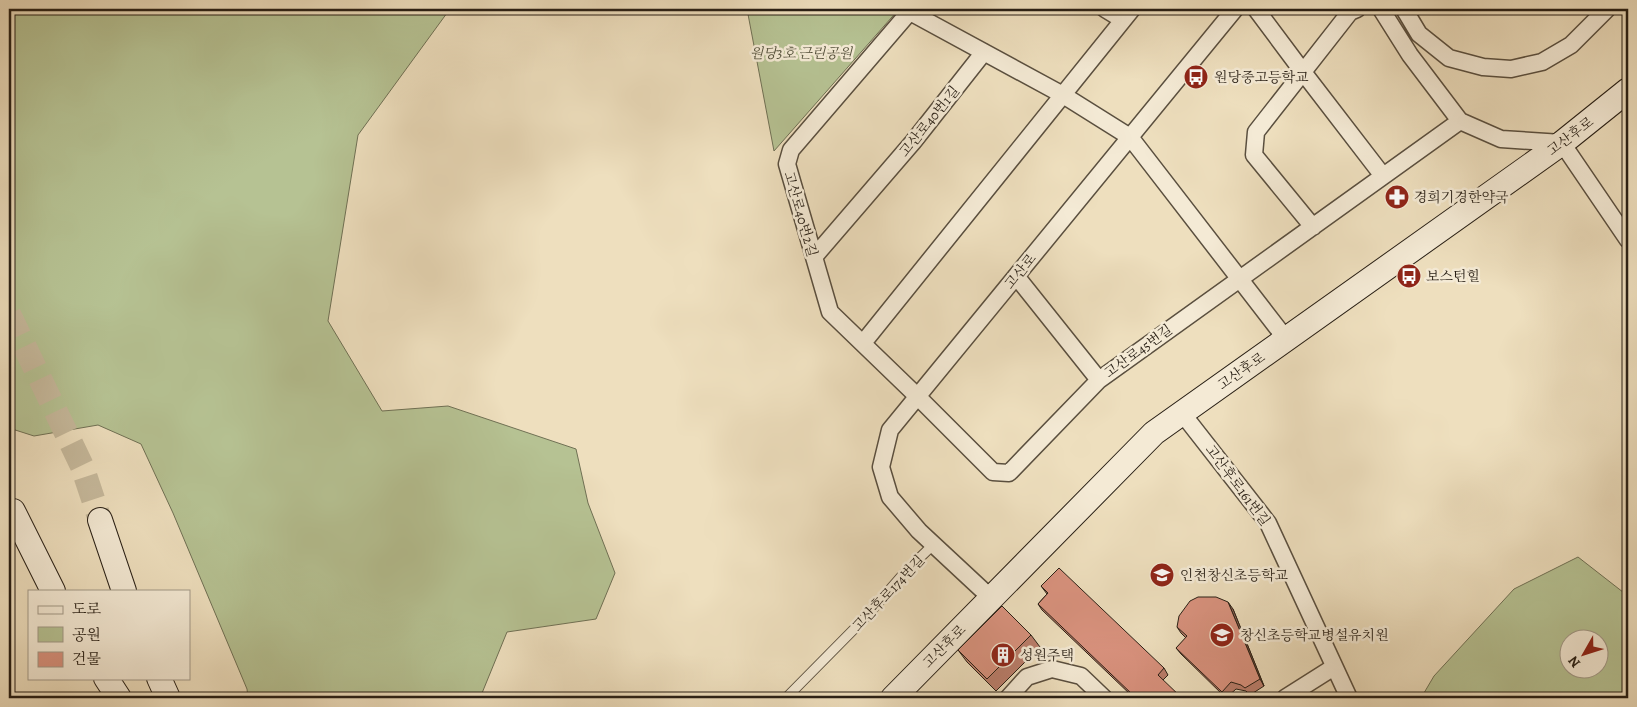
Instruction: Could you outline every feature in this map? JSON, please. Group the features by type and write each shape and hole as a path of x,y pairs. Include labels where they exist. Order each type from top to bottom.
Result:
{"main road":[{"name":"고산후로","path":"893,698 1154,433 1562,142 1628,90"},
{"path":"13,511 52,590"},
{"path":"100,520 124,590"},
{"path":"107,680 119,698"},
{"path":"160,680 168,698"}],"street":[{"path":"862,344 1128,15 1105,9"},
{"name":"고산로","path":"934,544 919,531 890,497 881,467 890,430 1235,9"},
{"path":"1256,9 1384,176"},
{"path":"1313,227 1254,155 1256,132 1350,12 1357,9"},
{"path":"1381,9 1410,55 1460,121 1501,140 1562,142 1628,240"},
{"path":"1404,9 1419,34 1449,58 1483,67 1511,69 1542,62 1572,45 1607,9"},
{"path":"911,10 1062,95 1130,137 1286,339"},
{"name":"고산로40번2길","path":"911,10 791,150 787,164 830,312 917,396"},
{"name":"고산로40번1길","path":"814,258 913,142 984,52"},
{"name":"고산로45번길","path":"917,396 993,472 1009,473 1099,380 1460,121"},
{"path":"1016,276 1099,380"},
{"name":"고산후로161번길","path":"1182,413 1268,523 1349,698"},
{"name":"고산후로174번길","path":"934,544 991,598"},
{"path":"1285,698 1334,667"},
{"path":"1008,698 1028,677 1052,669 1081,676 1104,698"}],"lane":[{"name":"고산후로174번길","path":"786,698 866,618 906,571 934,544"}],"green space":[{"path":"9,9 448,9 447,13 358,135 328,321 382,411 448,406 576,449 588,503 615,573 596,619 507,632 480,698 248,698 247,689 173,513 141,444 98,425 34,436 9,428"},
{"name":"원당3호 근린공원","path":"747,9 899,9 774,151"},
{"path":"1578,557 1628,596 1628,698 1421,698 1434,676 1514,589"}],"building":[{"path":"1059,568 1164,668 1158,675 1182,698 1134,698 1038,604 1048,593 1041,586"},
{"path":"1198,597 1216,597 1228,602 1260,679 1245,688 1231,682 1222,692 1176,648 1187,636 1177,627 1179,616 1190,601"},
{"name":"성원주택","path":"1002,606 1031,635 987,679 958,650"}],"tunnel":[{"path":"9,314 82,466 100,520"}],"place":[{"name":"원당중고등학교","path":"1196,77"},
{"name":"경희기경한약국","path":"1397,197"},
{"name":"보스턴힐","path":"1409,276"},
{"name":"인천창신초등학교","path":"1162,575"},
{"name":"창신초등학교병설유치원","path":"1222,635"},
{"name":"성원주택","path":"1003,655"}]}
